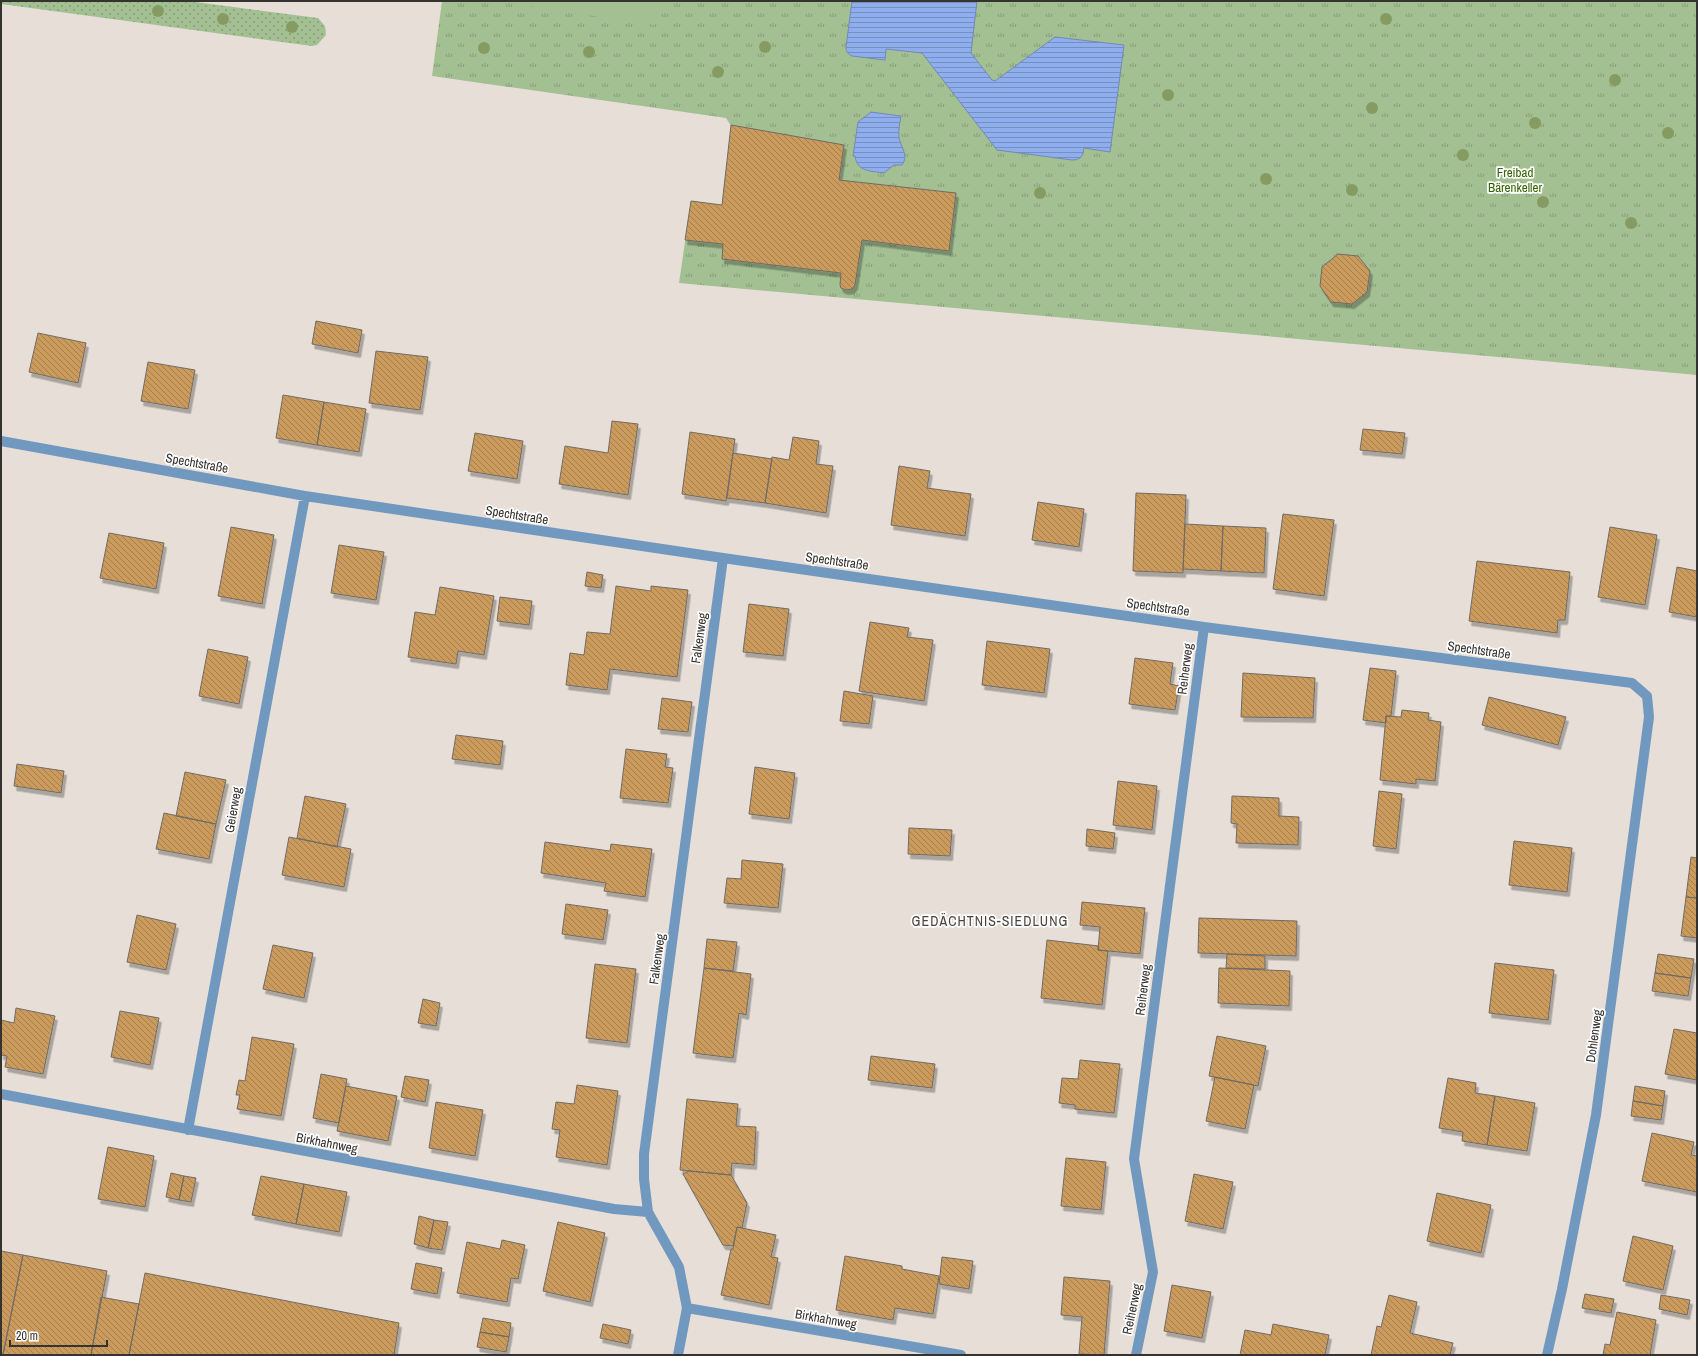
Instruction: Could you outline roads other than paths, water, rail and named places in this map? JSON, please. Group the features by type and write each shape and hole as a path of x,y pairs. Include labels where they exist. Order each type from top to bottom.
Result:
{"street":[{"name":"Spechtstraße","path":"1,441 305,496 1204,627 1632,683 1647,696 1649,717"},
{"name":"Geierweg","path":"188,1130 305,496"},
{"name":"Falkenweg","path":"678,1355 687,1308 679,1267 648,1212 644,1179 644,1154 723,558"},
{"name":"Reiherweg","path":"1136,1355 1153,1272 1134,1159 1204,627"},
{"name":"Dohlenweg","path":"1546,1355 1562,1289 1596,1115 1649,717"},
{"name":"Birkhahnweg","path":"1,1094 614,1210 648,1212"},
{"name":"Birkhahnweg","path":"687,1308 961,1355"}],"water":[{"path":"852,1 977,1 971,53 992,80 995,81 1055,37 1124,45 1110,152 1084,148 1081,157 1072,160 997,150 922,53 886,49 885,60 852,56 848,54 846,47"},
{"path":"871,112 901,116 899,138 905,155 904,162 902,165 894,165 884,173 865,170 856,161 855,156 853,156 858,122"}],"district":[{"name":"GEDÄCHTNIS-SIEDLUNG","path":"990,921"}],"park label":[{"name":"Freibad Bärenkeller","path":"1515,180"}]}
